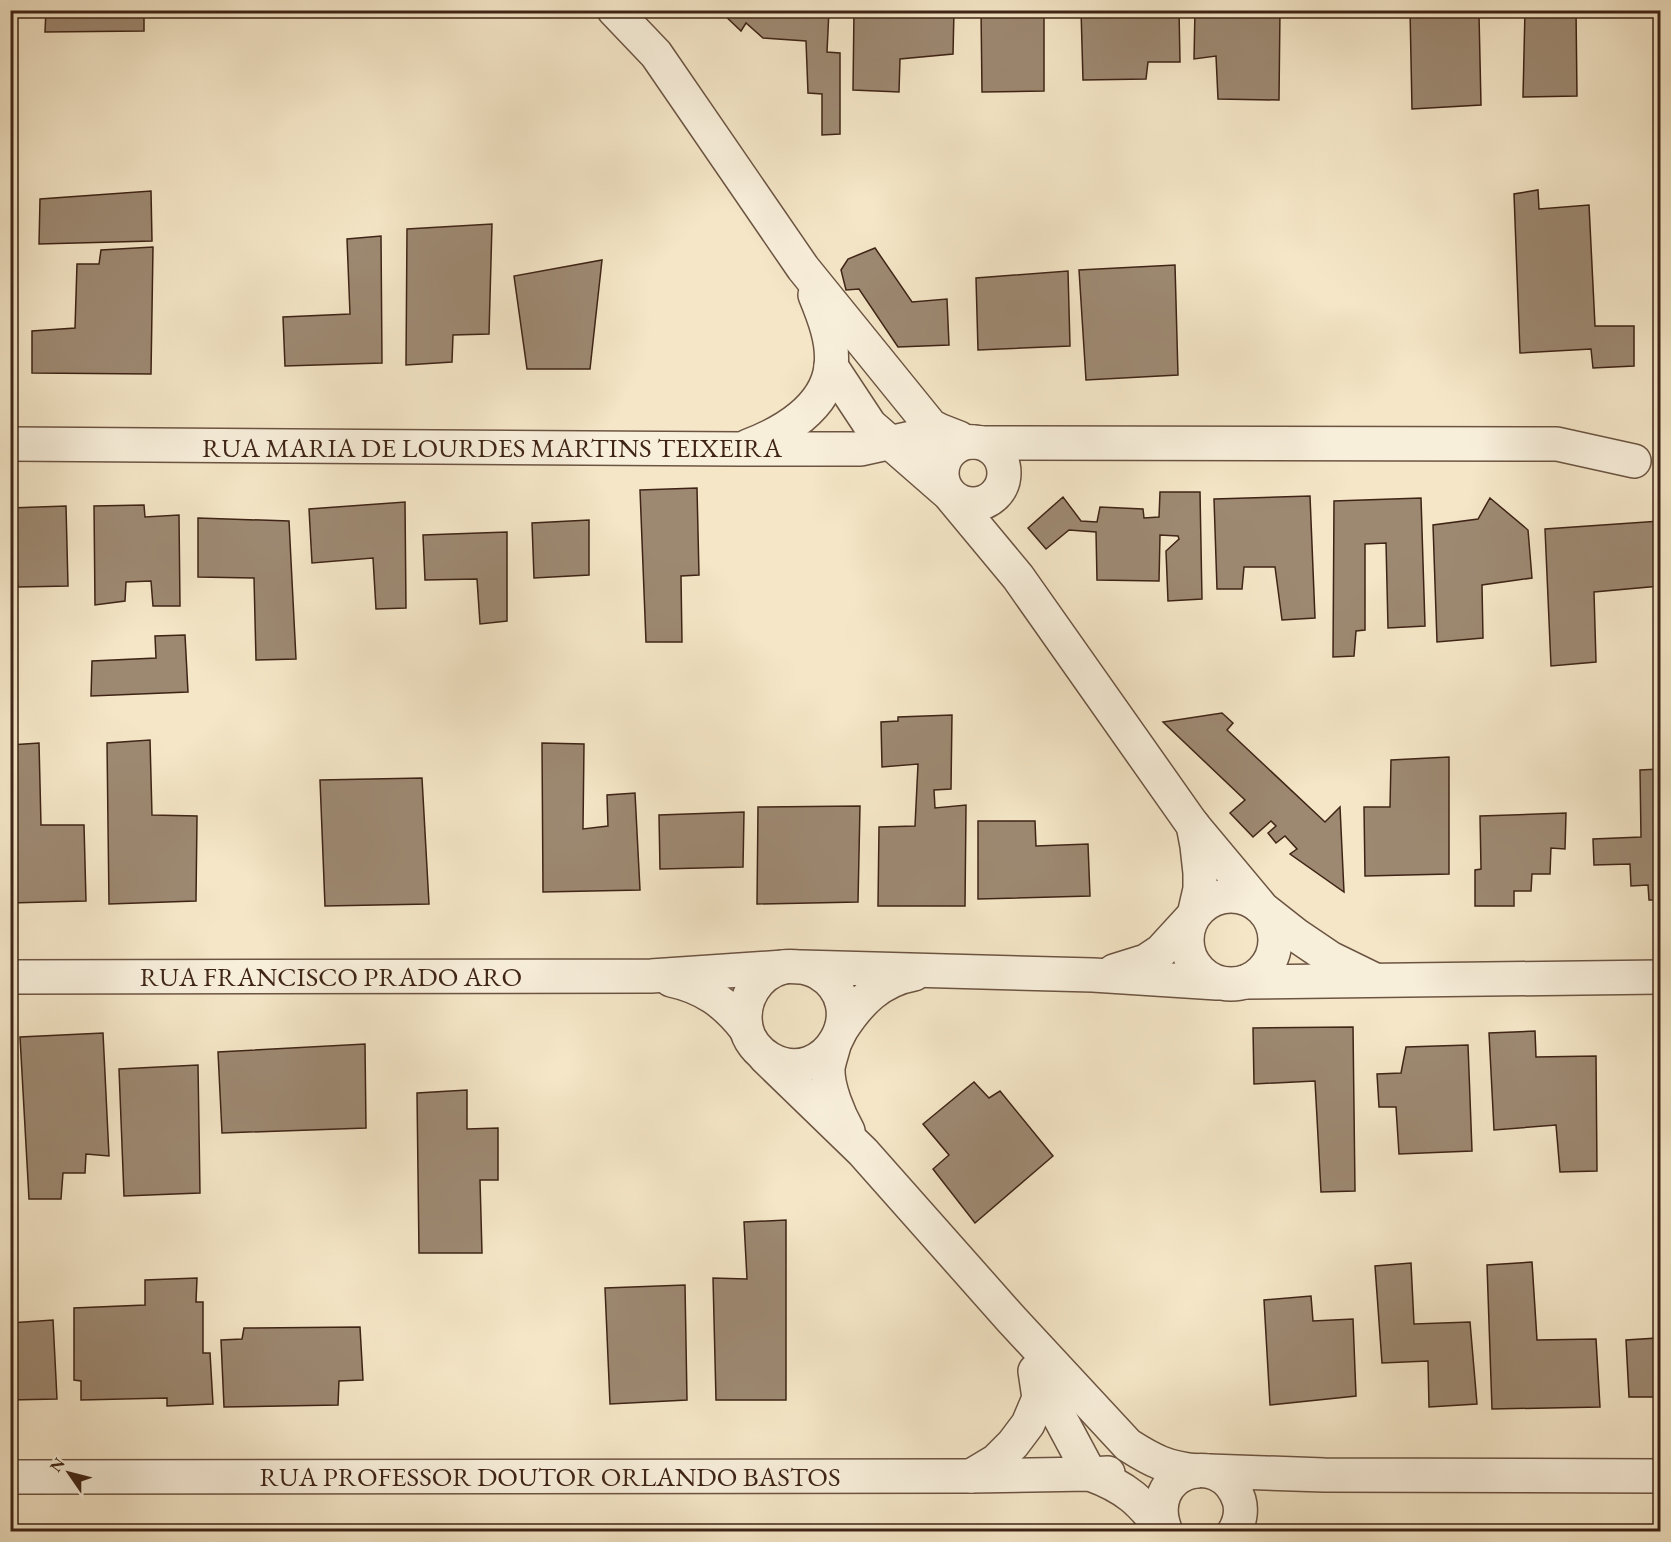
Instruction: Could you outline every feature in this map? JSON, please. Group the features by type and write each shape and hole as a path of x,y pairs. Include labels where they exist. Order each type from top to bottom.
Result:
{"street":[{"path":"614,10 656,54 803,268 931,426 992,448 998,455 1003,465 1003,474 995,518 1018,577"},
{"path":"643,10 644,26 656,54"},
{"path":"741,449 782,432 799,419 813,404 827,381 831,366 830,340 822,312 803,268"},
{"path":"831,366 870,425 949,494 968,504 988,500 999,489"},
{"name":"RUA MARIA DE LOURDES MARTINS TEIXEIRA","path":"10,444 861,449 911,438 978,443 1557,444 1634,461"},
{"path":"978,443 963,443 947,455 941,475 944,485 1018,577 1192,824 1269,918 1274,928 1273,951 1268,964 1258,975 1231,982 1205,977 1188,955 1186,942 1188,927 1194,915 1200,889 1197,846 1192,824"},
{"name":"RUA MARIA DE LOURDES MARTINS TEIXEIRA","path":"999,489 1018,470 1039,457 1083,443"},
{"path":"1194,915 1211,901 1232,896 1243,897 1263,909"},
{"name":"RUA FRANCISCO PRADO ARO","path":"1263,909 1330,958 1373,979"},
{"name":"RUA FRANCISCO PRADO ARO","path":"1093,975 1146,962 1161,951 1194,915"},
{"path":"838,1038 822,1057 808,1064 792,1066 777,1063 755,1042 745,1013 748,998 756,984 768,973 793,967 818,972 831,982 840,997 844,1013 838,1038 828,1068 833,1095 847,1129 863,1152 1012,1320 1128,1445 1150,1459 1220,1476 1229,1483 1236,1492 1240,1504 1240,1516 1236,1530"},
{"name":"RUA FRANCISCO PRADO ARO","path":"10,977 651,976 793,967 1093,975 1231,982 1660,977"},
{"name":"RUA FRANCISCO PRADO ARO","path":"838,1038 852,1014 867,996 910,974 928,972"},
{"name":"RUA FRANCISCO PRADO ARO","path":"651,976 704,990 733,1013 755,1042 863,1152"},
{"path":"1012,1320 1036,1373 1090,1474"},
{"path":"971,1476 996,1461 1028,1424 1039,1398 1036,1373"},
{"path":"1166,1532 1160,1509 1162,1497 1176,1479 1195,1470"},
{"name":"RUA PROFESSOR DOUTOR ORLANDO BASTOS","path":"10,1477 971,1476 1195,1470 1324,1475 1660,1476"},
{"name":"RUA PROFESSOR DOUTOR ORLANDO BASTOS","path":"1090,1474 1126,1491 1146,1508 1166,1532"},
{"name":"RUA PROFESSOR DOUTOR ORLANDO BASTOS","path":"1236,1530 1251,1506 1264,1497 1278,1489 1324,1475"}],"building":[{"path":"46,10 144,10 144,31 45,32"},
{"path":"719,10 829,10 827,52 840,53 840,134 822,135 822,94 808,93 806,41 763,38 746,23 741,31"},
{"path":"854,10 954,10 953,54 900,59 899,92 853,90"},
{"path":"981,10 1044,10 1044,91 982,92"},
{"path":"1081,10 1179,10 1180,62 1148,62 1146,79 1083,80"},
{"path":"1195,10 1280,10 1279,100 1218,99 1216,56 1194,59"},
{"path":"1410,10 1495,10 1495,14 1479,15 1481,105 1412,109"},
{"path":"1525,10 1576,10 1577,96 1523,97"},
{"path":"1538,190 1539,209 1589,205 1595,326 1634,326 1634,366 1593,368 1591,349 1520,353 1514,194"},
{"path":"151,191 152,241 39,244 40,199"},
{"path":"492,224 489,334 453,335 452,362 406,365 407,229"},
{"path":"381,236 382,363 285,366 283,317 350,314 347,239"},
{"path":"153,247 151,374 32,373 32,331 75,328 77,264 99,264 101,250"},
{"path":"875,248 912,302 947,299 949,345 898,347 859,289 846,290 841,270 848,259"},
{"path":"602,260 590,369 527,369 514,276"},
{"path":"1175,265 1178,375 1086,380 1079,270"},
{"path":"1068,271 1070,346 978,350 976,278"},
{"path":"697,488 699,575 681,576 682,642 646,642 640,490"},
{"path":"1160,492 1200,492 1202,599 1168,601 1166,551 1179,539 1178,536 1160,535 1159,581 1097,580 1096,532 1069,530 1046,549 1028,528 1063,497 1081,521 1097,522 1100,507 1143,509 1144,518 1159,517"},
{"path":"1310,496 1315,618 1282,620 1275,567 1244,567 1242,589 1217,589 1214,499"},
{"path":"1421,498 1425,626 1388,628 1386,543 1365,544 1365,630 1356,631 1354,656 1333,657 1334,501"},
{"path":"1490,498 1528,530 1532,578 1482,585 1483,638 1437,642 1433,525 1478,519"},
{"path":"405,502 406,608 376,609 373,558 312,563 309,509"},
{"path":"144,505 145,517 179,515 180,606 153,606 151,581 126,582 125,601 95,605 94,506"},
{"path":"66,506 68,586 18,587 15,560 10,560 10,508"},
{"path":"198,518 289,521 296,659 256,660 254,578 198,577"},
{"path":"589,520 589,575 534,578 532,523"},
{"path":"1660,521 1660,586 1594,592 1596,662 1551,666 1545,529"},
{"path":"507,532 507,621 480,624 477,579 425,580 423,535"},
{"path":"12,565 17,680 10,681 10,566"},
{"path":"185,635 188,692 91,696 92,661 156,658 155,636"},
{"path":"1222,713 1233,723 1227,730 1325,822 1340,807 1344,892 1290,854 1297,849 1285,836 1276,843 1268,833 1276,826 1271,821 1253,837 1230,813 1245,800 1163,722"},
{"path":"952,715 951,789 934,790 935,808 966,805 965,906 878,906 879,827 915,826 918,764 882,767 881,722 898,721 898,717"},
{"path":"150,740 152,815 197,816 196,901 109,904 107,743"},
{"path":"39,743 41,825 84,825 86,901 10,903 10,745"},
{"path":"542,743 584,744 583,829 608,826 607,795 635,793 640,890 543,892"},
{"path":"1449,757 1449,874 1365,876 1364,807 1390,807 1391,760"},
{"path":"1660,769 1660,900 1649,900 1648,885 1631,886 1630,864 1594,865 1593,839 1641,837 1640,770"},
{"path":"422,778 429,904 325,906 320,780"},
{"path":"860,806 858,902 757,904 758,807"},
{"path":"744,812 743,867 660,869 659,815"},
{"path":"1566,813 1565,849 1551,848 1550,874 1532,874 1531,891 1514,891 1514,906 1475,906 1475,870 1481,869 1480,816"},
{"path":"978,821 1035,821 1036,846 1088,844 1090,896 978,899"},
{"path":"1353,1027 1355,1191 1321,1192 1315,1081 1254,1084 1253,1028"},
{"path":"1535,1031 1536,1057 1596,1056 1597,1171 1560,1172 1556,1125 1494,1130 1489,1033"},
{"path":"103,1033 109,1156 86,1154 85,1173 63,1173 61,1199 29,1199 20,1037"},
{"path":"365,1044 366,1128 222,1133 218,1052"},
{"path":"1468,1045 1472,1151 1399,1154 1396,1107 1379,1107 1377,1074 1401,1073 1406,1047"},
{"path":"198,1065 200,1193 124,1196 119,1069"},
{"path":"974,1082 989,1098 1000,1091 1053,1156 975,1223 933,1169 949,1155 923,1124"},
{"path":"467,1090 467,1129 498,1128 498,1180 480,1180 482,1253 419,1253 417,1093"},
{"path":"786,1220 786,1400 716,1400 713,1278 747,1279 744,1222"},
{"path":"1532,1262 1537,1340 1596,1339 1600,1407 1492,1409 1487,1265"},
{"path":"1411,1263 1414,1324 1470,1322 1477,1404 1429,1407 1428,1361 1382,1363 1375,1266"},
{"path":"1658,1269 1660,1269 1660,1397 1629,1397 1626,1340 1657,1338"},
{"path":"197,1278 196,1302 203,1302 203,1353 210,1353 213,1404 167,1406 167,1398 81,1400 81,1381 74,1380 74,1308 145,1305 145,1280"},
{"path":"685,1285 687,1400 610,1404 605,1288"},
{"path":"1311,1296 1313,1321 1353,1319 1356,1396 1270,1405 1264,1300"},
{"path":"53,1320 57,1399 10,1400 10,1323"},
{"path":"360,1327 363,1380 339,1381 338,1405 224,1407 221,1340 242,1339 244,1328"},
{"path":"1037,1527 1080,1528 1085,1532 1037,1532"}]}
